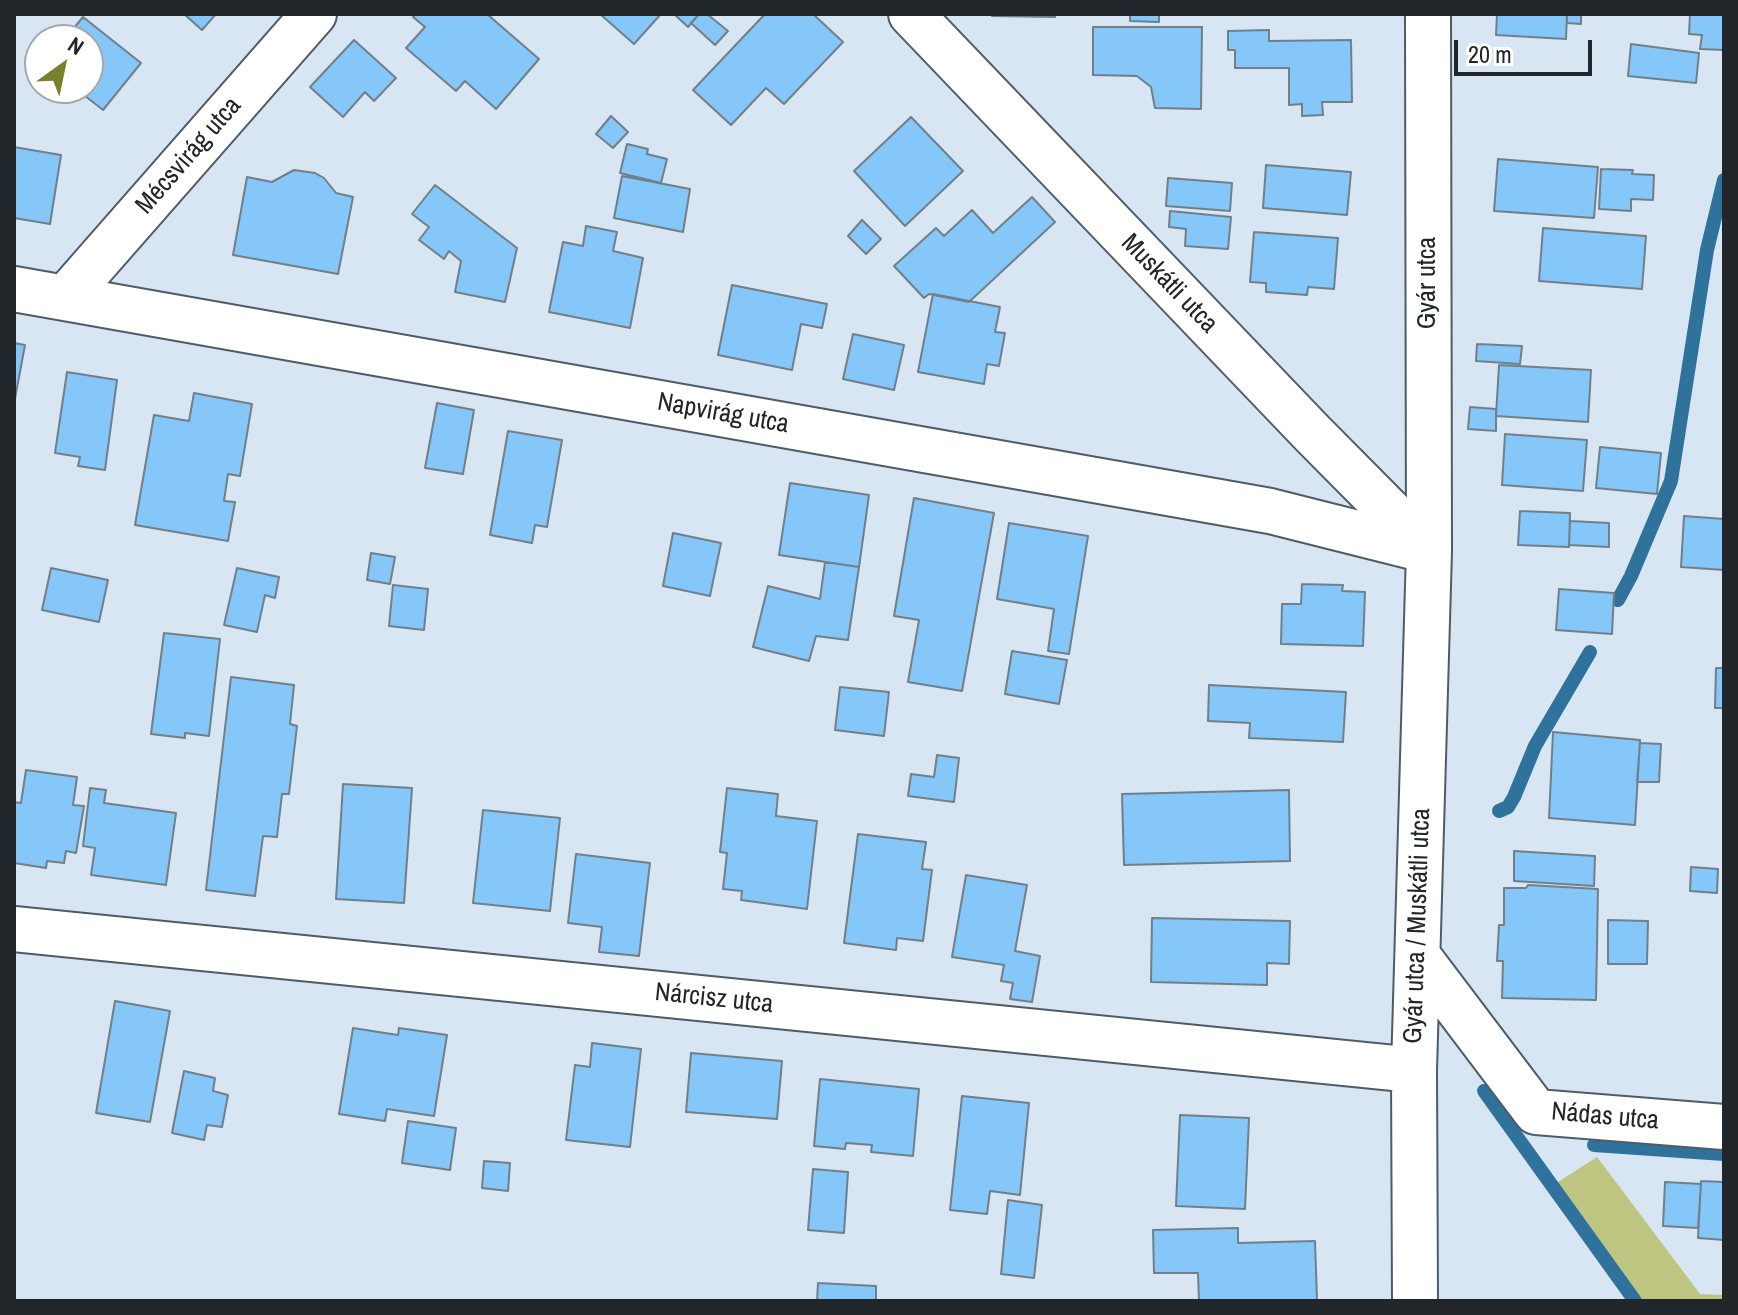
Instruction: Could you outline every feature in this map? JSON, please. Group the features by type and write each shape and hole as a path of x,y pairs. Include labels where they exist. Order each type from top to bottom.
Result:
{"street":[{"name":"Mécsvirág utca","path":"65,298 314,14"},
{"name":"Muskátli utca","path":"911,14 1429,551"},
{"name":"Gyár utca","path":"1428,14 1429,551"},
{"name":"Napvirág utca","path":"14,289 1243,506 1429,551"},
{"name":"Gyár utca / Muskátli utca","path":"1415,1301 1414,1070 1429,551"},
{"name":"Nárcisz utca","path":"14,929 1414,1070"},
{"name":"Nádas utca","path":"1418,956 1536,1112 1724,1127"}],"green space":[{"path":"1597,1157 1700,1294 1724,1295 1724,1301 1633,1301 1555,1184"}],"building":[{"path":"184,14 216,14 202,30"},
{"path":"416,14 487,14 539,59 496,109 465,81 456,91 406,48 425,27 413,17"},
{"path":"600,14 661,14 634,44"},
{"path":"674,14 699,14 688,27"},
{"path":"699,14 707,14 728,31 715,45 691,23"},
{"path":"765,14 813,14 843,42 784,104 766,88 731,125 693,90"},
{"path":"1055,14 1055,17 992,16"},
{"path":"1130,14 1159,14 1159,22 1130,21"},
{"path":"1497,14 1567,14 1566,39 1496,35"},
{"path":"1567,14 1581,14 1581,24 1567,23"},
{"path":"1690,14 1724,14 1724,50 1700,49 1702,35 1689,34"},
{"path":"83,17 92,24 77,24"},
{"path":"1093,27 1202,27 1201,109 1155,108 1151,87 1137,76 1093,75"},
{"path":"1269,30 1269,41 1351,40 1352,102 1322,102 1323,115 1302,116 1302,104 1289,105 1289,68 1235,68 1235,50 1228,50 1228,31"},
{"path":"104,34 141,63 103,110 95,104 104,104"},
{"path":"354,40 396,78 374,101 365,92 343,117 310,87"},
{"path":"1631,44 1699,53 1696,83 1628,76"},
{"path":"611,116 628,132 613,148 596,134"},
{"path":"911,117 963,171 905,226 854,171"},
{"path":"627,144 648,149 647,154 667,159 661,183 620,173"},
{"path":"14,147 61,155 50,224 14,218"},
{"path":"1498,159 1598,167 1594,218 1494,211"},
{"path":"1266,165 1351,172 1347,215 1263,208"},
{"path":"1601,169 1633,170 1632,174 1654,175 1653,200 1631,199 1631,211 1599,209"},
{"path":"294,170 315,173 324,178 336,193 353,197 338,274 233,255 247,177 272,182"},
{"path":"622,176 690,189 683,232 614,218"},
{"path":"1168,178 1232,183 1230,211 1166,206"},
{"path":"435,185 517,248 505,302 455,292 461,261 449,251 444,259 419,240 429,227 412,214"},
{"path":"1032,197 1055,222 969,302 929,294 924,298 894,266 936,228 944,236 972,210 993,233"},
{"path":"1170,211 1231,217 1228,249 1185,246 1186,229 1169,227"},
{"path":"862,220 881,239 866,254 848,236"},
{"path":"586,226 617,232 613,251 643,258 630,328 549,312 563,242 583,246"},
{"path":"1543,228 1646,236 1642,289 1539,281"},
{"path":"1254,232 1338,238 1334,289 1308,287 1307,295 1266,292 1266,283 1250,282"},
{"path":"732,285 827,304 822,328 801,324 792,370 718,355"},
{"path":"933,294 1000,307 995,332 1005,333 999,366 987,364 984,384 918,372"},
{"path":"853,334 904,345 894,390 843,379"},
{"path":"14,343 25,345 14,404"},
{"path":"1477,344 1522,346 1520,364 1476,361"},
{"path":"1499,365 1591,370 1588,422 1496,416"},
{"path":"67,372 117,380 105,470 78,466 80,457 55,453"},
{"path":"194,393 252,404 240,476 228,474 224,501 235,502 228,541 135,525 154,415 189,421"},
{"path":"437,403 474,410 463,474 425,468"},
{"path":"1470,407 1496,409 1496,431 1468,429"},
{"path":"508,431 562,440 547,527 535,525 532,543 490,535"},
{"path":"1505,434 1587,440 1583,491 1502,485"},
{"path":"1600,447 1661,453 1657,494 1596,488"},
{"path":"790,483 869,495 859,567 779,555"},
{"path":"914,498 994,513 962,691 908,682 919,620 894,616"},
{"path":"1520,511 1570,513 1569,547 1518,545"},
{"path":"1684,516 1724,519 1724,570 1681,567"},
{"path":"1570,521 1609,523 1609,547 1569,545"},
{"path":"1009,523 1088,536 1069,654 1048,651 1054,609 997,599"},
{"path":"673,533 721,543 710,596 663,586"},
{"path":"371,553 395,557 390,584 367,580"},
{"path":"825,562 859,567 848,640 816,636 809,661 753,647 768,586 820,599"},
{"path":"51,568 108,580 99,622 42,610"},
{"path":"237,568 279,577 275,598 265,595 257,632 224,625"},
{"path":"1302,584 1343,585 1342,591 1365,592 1363,646 1281,644 1282,604 1301,604"},
{"path":"393,585 428,589 424,630 389,626"},
{"path":"1559,589 1614,593 1612,634 1556,630"},
{"path":"164,633 220,639 209,736 185,733 185,738 151,734"},
{"path":"1012,651 1067,660 1059,704 1005,694"},
{"path":"1716,668 1724,668 1724,708 1715,708"},
{"path":"231,677 294,685 290,724 297,726 289,794 282,794 277,837 263,836 255,896 206,890"},
{"path":"1209,685 1346,692 1343,742 1249,738 1250,723 1208,721"},
{"path":"840,687 889,692 884,736 835,730"},
{"path":"1553,732 1640,740 1635,825 1549,818"},
{"path":"1640,743 1661,744 1659,782 1637,782"},
{"path":"937,755 959,758 954,802 908,796 911,774 934,777"},
{"path":"26,770 77,777 73,805 84,806 76,853 66,851 64,863 47,861 46,868 14,863 14,802 21,803"},
{"path":"343,784 412,788 404,903 336,899"},
{"path":"90,788 106,790 104,803 176,813 166,885 91,875 95,848 83,846"},
{"path":"727,788 778,794 776,816 817,821 807,909 741,900 742,891 723,889 727,853 720,852"},
{"path":"1289,790 1290,861 1124,865 1122,794"},
{"path":"483,810 560,818 550,911 473,903"},
{"path":"858,834 926,842 922,869 932,870 923,941 897,938 896,950 844,943"},
{"path":"1514,851 1595,856 1594,886 1514,881"},
{"path":"576,854 650,863 639,956 599,952 602,927 568,923"},
{"path":"1691,867 1718,869 1717,893 1690,891"},
{"path":"966,875 1027,885 1015,951 1040,956 1032,1002 1010,999 1013,983 1001,981 1004,965 952,957"},
{"path":"1528,885 1598,889 1596,1000 1502,998 1503,961 1497,961 1499,925 1504,925 1504,888 1526,888"},
{"path":"1152,918 1290,921 1289,964 1267,963 1267,985 1151,982"},
{"path":"1608,920 1648,921 1647,964 1608,964"},
{"path":"115,1001 170,1011 150,1122 96,1113"},
{"path":"353,1028 398,1035 399,1028 447,1035 434,1116 387,1109 385,1121 339,1114"},
{"path":"592,1043 641,1049 630,1147 566,1140 575,1065 590,1067"},
{"path":"691,1053 782,1061 777,1119 686,1112"},
{"path":"184,1071 215,1078 213,1091 228,1095 222,1127 207,1125 204,1140 172,1133"},
{"path":"820,1079 919,1089 913,1156 871,1152 872,1145 846,1143 845,1149 814,1146"},
{"path":"962,1096 1029,1103 1020,1195 990,1191 987,1214 950,1210"},
{"path":"1180,1115 1249,1118 1245,1209 1176,1206"},
{"path":"408,1121 456,1128 450,1170 402,1163"},
{"path":"484,1161 510,1163 508,1191 482,1188"},
{"path":"813,1169 848,1172 844,1233 808,1230"},
{"path":"1701,1181 1724,1182 1724,1240 1698,1238"},
{"path":"1665,1182 1701,1184 1698,1228 1663,1226"},
{"path":"1008,1200 1042,1205 1034,1278 1001,1274"},
{"path":"1238,1228 1238,1243 1315,1241 1317,1300 1199,1301 1198,1273 1154,1273 1153,1230"},
{"path":"818,1283 876,1286 876,1301 817,1301"}],"waterway":[{"path":"1618,600 1671,481 1707,250 1724,180"},
{"path":"1499,811 1508,807 1514,797 1535,746 1590,652"},
{"path":"1484,1091 1635,1301"},
{"path":"1594,1145 1724,1154"}]}
